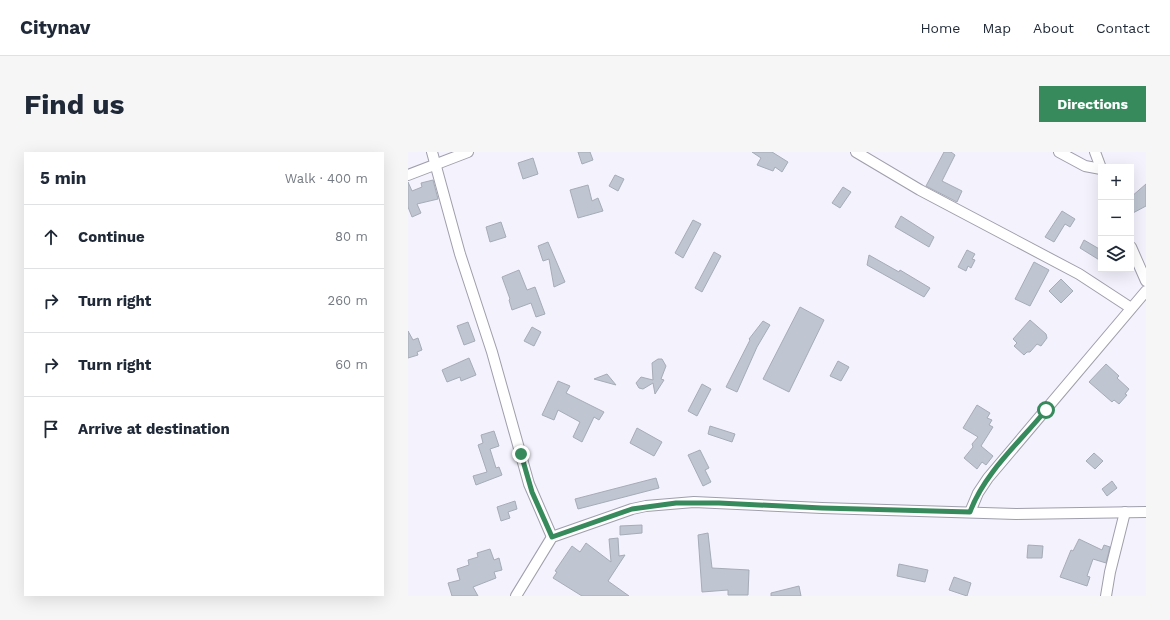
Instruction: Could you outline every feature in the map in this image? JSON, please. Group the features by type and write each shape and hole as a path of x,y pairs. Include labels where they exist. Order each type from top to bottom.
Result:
{"street":[{"path":"432,152 460,254 496,367 529,484 552,537"},
{"path":"408,174 468,152"},
{"path":"856,152 920,190 1079,274 1131,308"},
{"path":"1059,152 1085,166 1098,168"},
{"path":"1095,152 1100,164"},
{"path":"1134,253 1146,282"},
{"path":"970,512 978,493 988,478 1146,291"},
{"path":"516,596 552,537 632,509 676,503 706,502 836,509 1054,514 1146,512"},
{"path":"1106,596 1110,572 1125,512"}],"building":[{"path":"578,152 590,152 593,160 582,164"},
{"path":"752,152 772,152 788,162 782,172 775,167 773,171 757,165 761,158"},
{"path":"944,152 951,152 955,155 942,181 962,191 957,202 926,186"},
{"path":"533,158 538,174 523,179 518,163"},
{"path":"615,175 624,179 618,191 609,186"},
{"path":"433,180 438,199 417,204 421,213 412,217 408,207 408,182 412,191 422,187 421,183"},
{"path":"1146,184 1146,206 1134,212 1134,200 1134,194"},
{"path":"588,185 592,201 598,198 603,211 578,218 570,190"},
{"path":"843,187 851,192 840,208 832,203"},
{"path":"1062,211 1075,219 1070,227 1065,224 1054,242 1045,237"},
{"path":"901,216 934,237 929,247 895,227"},
{"path":"693,220 701,224 683,258 675,253"},
{"path":"501,222 506,237 490,242 486,227"},
{"path":"1084,240 1098,248 1098,259 1080,248"},
{"path":"548,242 565,282 554,287 549,259 543,261 538,246"},
{"path":"967,250 975,254 972,259 975,260 971,268 968,266 966,271 958,267"},
{"path":"714,252 721,256 702,292 695,288"},
{"path":"869,255 899,272 900,270 930,288 924,297 867,265"},
{"path":"1034,262 1049,270 1030,306 1015,299"},
{"path":"519,270 527,290 535,287 545,314 536,317 531,303 512,310 510,299 502,277"},
{"path":"1061,279 1073,291 1061,303 1049,291"},
{"path":"800,307 824,320 789,392 763,379"},
{"path":"1030,320 1046,334 1047,338 1041,346 1037,344 1030,352 1027,352 1024,355 1014,346 1017,343 1013,339"},
{"path":"763,321 770,325 757,347 737,392 726,387 750,340 749,339"},
{"path":"468,322 475,341 464,345 457,326"},
{"path":"532,327 541,332 534,346 524,341"},
{"path":"408,331 413,340 418,338 422,350 417,352 418,355 408,358"},
{"path":"469,358 476,375 461,381 460,377 447,382 442,370"},
{"path":"658,359 662,359 666,366 661,379 664,380 655,394 653,383 643,389 639,388 636,383 641,377 653,380 652,363"},
{"path":"838,361 849,367 841,381 830,376"},
{"path":"1106,364 1119,376 1117,378 1129,389 1125,394 1127,395 1119,404 1114,400 1112,402 1089,382"},
{"path":"607,374 616,385 594,379"},
{"path":"558,381 570,386 566,393 604,412 599,420 594,417 582,442 573,437 580,422 558,410 554,420 542,415"},
{"path":"702,384 711,389 697,416 688,411"},
{"path":"977,405 990,413 987,418 992,420 989,425 993,427 981,446 993,456 986,465 982,462 977,469 964,458 973,447 972,444 978,437 963,428"},
{"path":"710,426 735,434 732,442 708,434"},
{"path":"637,428 662,442 654,456 630,443"},
{"path":"494,431 499,446 490,449 496,468 499,467 502,475 476,485 473,476 487,472 478,445 483,443 481,435"},
{"path":"700,450 709,468 705,470 711,482 703,486 688,455"},
{"path":"1094,453 1103,461 1095,469 1086,461"},
{"path":"656,478 659,488 578,509 575,499"},
{"path":"1112,481 1117,488 1107,496 1102,489"},
{"path":"515,501 517,509 508,512 510,518 501,521 497,507"},
{"path":"642,525 642,533 620,535 620,526"},
{"path":"708,533 712,568 749,570 748,595 728,595 728,590 702,592 698,535"},
{"path":"618,538 619,556 625,555 608,581 629,596 582,596 553,578 557,572 555,571 572,546 580,552 586,543 611,562 609,539"},
{"path":"1079,539 1102,550 1104,545 1110,547 1106,563 1093,559 1087,576 1090,577 1087,586 1060,577 1071,550 1073,551"},
{"path":"1028,545 1043,546 1042,558 1027,558"},
{"path":"490,549 494,560 499,558 502,570 494,572 496,578 473,587 478,596 452,596 448,583 460,580 457,569 469,565 468,560 478,557 477,553"},
{"path":"899,564 928,570 925,582 897,576"},
{"path":"954,577 971,583 967,596 949,590"},
{"path":"799,586 801,596 771,596 771,593"}],"route":[{"path":"521,454 529,484 552,537 632,509 676,503 694,502 822,508 970,512 974,500 988,478 1046,410"}]}
